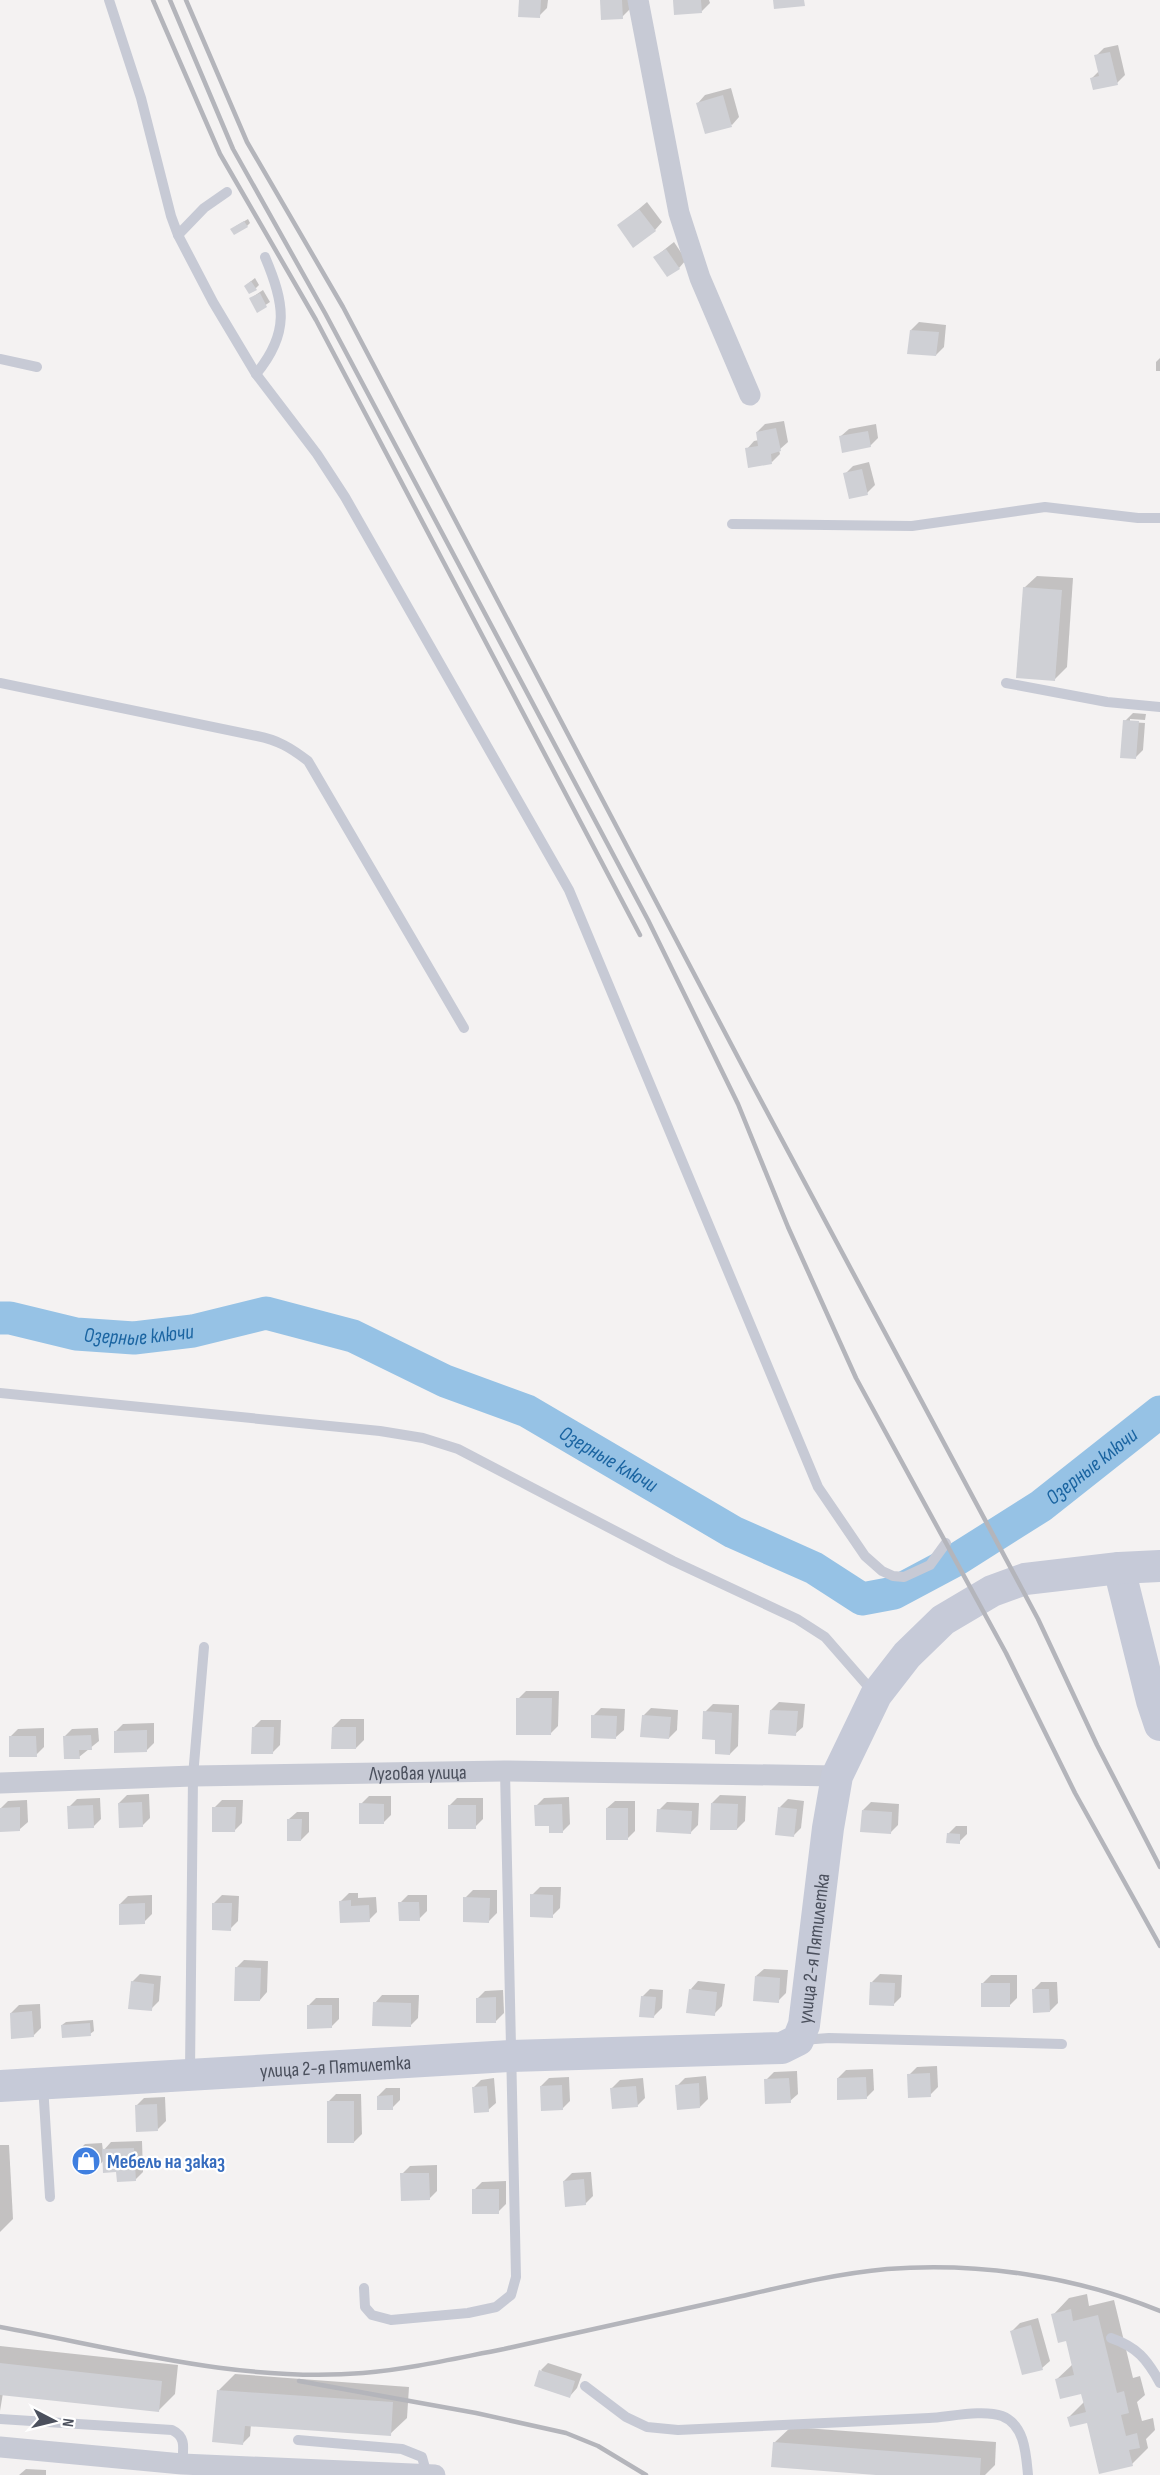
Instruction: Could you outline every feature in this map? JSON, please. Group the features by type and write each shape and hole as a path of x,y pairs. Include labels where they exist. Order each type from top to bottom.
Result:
{"main road":[{"path":"1160,1566 1119,1568 1160,1725"},
{"name":"улица 2-я Пятилетка","path":"0,2086 511,2056 782,2048 798,2040 804,2025 828,1828 837,1776 876,1695 906,1655 943,1620 984,1596 1025,1579 1119,1568"}],"street":[{"path":"638,0 679,213 700,278 750,395"},
{"name":"Луговая улица","path":"0,1783 193,1776 505,1771 837,1776"},
{"path":"0,2447 182,2464 338,2474 435,2475"}],"lane":[{"path":"109,0 141,98 171,216 178,235 213,302 256,374 317,454 345,497 569,890 818,1487 865,1556 882,1571 893,1576 904,1577 930,1565 946,1543"},
{"path":"178,235 204,208 227,192"},
{"path":"256,374 269,358 278,340 280,325 278,287 265,257"},
{"path":"0,359 37,367"},
{"path":"732,524 912,526 1045,507 1138,518 1160,518"},
{"path":"0,683 277,740 290,747 308,761 464,1028"},
{"path":"1006,683 1107,702 1160,707"},
{"path":"0,1393 381,1431 423,1438 458,1449 673,1561 797,1620 825,1637 876,1695"},
{"path":"189,2076 193,1776 204,1647"},
{"path":"364,2288 365,2307 372,2315 391,2320 468,2313 496,2307 511,2295 516,2277 505,1771"},
{"path":"798,2040 829,2038 1062,2044"},
{"path":"43,2084 50,2197"},
{"path":"1111,2338 1130,2345 1143,2358 1160,2383"},
{"path":"585,2386 626,2417 646,2427 678,2430 977,2414 1001,2415 1013,2423 1023,2439 1028,2475"},
{"path":"0,2419 172,2430 178,2433 184,2441 182,2464"},
{"path":"298,2440 402,2449 422,2457 427,2475"}],"building":[{"path":"519,0 541,0 540,18 518,17"},
{"path":"600,0 622,0 623,19 601,20"},
{"path":"673,0 701,0 702,13 674,15"},
{"path":"773,0 804,0 805,6 774,9"},
{"path":"1110,52 1118,85 1093,90 1090,78 1099,76 1094,55"},
{"path":"723,95 732,127 705,134 696,103"},
{"path":"639,209 656,231 633,248 617,225"},
{"path":"244,221 248,227 234,235 230,229"},
{"path":"666,249 680,269 667,277 653,257"},
{"path":"251,281 257,290 249,294 244,286"},
{"path":"260,293 267,307 257,313 249,298"},
{"path":"910,330 939,332 936,356 907,354"},
{"path":"776,428 781,451 771,454 772,464 748,468 745,448 758,446 756,432"},
{"path":"868,431 871,447 842,453 839,436"},
{"path":"862,469 868,495 849,499 843,473"},
{"path":"1023,587 1062,590 1055,681 1016,678"},
{"path":"1123,720 1139,721 1136,759 1120,758"},
{"path":"516,1698 552,1698 551,1735 516,1735"},
{"path":"770,1710 798,1711 796,1736 768,1734"},
{"path":"703,1711 732,1713 730,1755 715,1754 715,1740 702,1739"},
{"path":"591,1715 617,1716 616,1739 591,1738"},
{"path":"642,1715 671,1717 669,1739 640,1737"},
{"path":"252,1727 274,1727 273,1754 251,1754"},
{"path":"332,1727 356,1727 356,1749 331,1749"},
{"path":"147,1730 147,1752 114,1753 114,1731"},
{"path":"91,1735 92,1750 79,1750 80,1759 64,1759 63,1736"},
{"path":"9,1736 36,1736 37,1757 9,1757"},
{"path":"142,1802 143,1827 119,1828 118,1803"},
{"path":"359,1803 384,1804 384,1824 359,1824"},
{"path":"711,1803 738,1804 737,1830 710,1830"},
{"path":"562,1804 563,1833 549,1833 549,1826 535,1826 534,1805"},
{"path":"93,1805 94,1828 68,1829 67,1806"},
{"path":"448,1805 476,1805 476,1829 448,1829"},
{"path":"20,1807 20,1831 0,1832 0,1808"},
{"path":"212,1807 236,1807 235,1832 212,1832"},
{"path":"778,1807 797,1809 794,1837 775,1835"},
{"path":"606,1808 628,1808 628,1840 606,1840"},
{"path":"657,1809 692,1811 691,1834 656,1832"},
{"path":"862,1810 892,1812 891,1834 860,1832"},
{"path":"287,1819 302,1819 301,1841 287,1841"},
{"path":"947,1833 960,1834 960,1844 946,1843"},
{"path":"530,1894 553,1895 553,1918 530,1917"},
{"path":"463,1897 490,1898 489,1923 463,1922"},
{"path":"351,1900 351,1906 369,1905 370,1922 340,1923 339,1901"},
{"path":"398,1902 419,1902 420,1921 399,1921"},
{"path":"145,1903 145,1924 119,1925 119,1904"},
{"path":"212,1903 232,1903 231,1931 212,1930"},
{"path":"235,1967 261,1968 260,2001 234,2001"},
{"path":"755,1976 780,1978 779,2003 753,2001"},
{"path":"131,1981 154,1984 152,2011 128,2009"},
{"path":"870,1982 895,1983 894,2006 869,2005"},
{"path":"981,1983 1010,1983 1010,2007 981,2007"},
{"path":"689,1989 717,1992 715,2016 686,2013"},
{"path":"1032,1989 1049,1989 1050,2012 1033,2013"},
{"path":"641,1996 656,1997 654,2018 639,2017"},
{"path":"496,1997 496,2023 476,2023 476,1998"},
{"path":"373,2002 411,2003 411,2027 372,2026"},
{"path":"307,2005 332,2005 332,2028 307,2029"},
{"path":"32,2011 34,2037 11,2039 10,2013"},
{"path":"90,2023 91,2036 62,2038 61,2025"},
{"path":"930,2073 931,2097 908,2098 907,2074"},
{"path":"866,2077 867,2099 837,2100 837,2078"},
{"path":"789,2078 791,2103 765,2104 764,2079"},
{"path":"699,2083 700,2108 677,2110 675,2085"},
{"path":"562,2085 563,2110 541,2111 540,2086"},
{"path":"487,2086 489,2112 474,2113 472,2087"},
{"path":"636,2086 638,2107 612,2109 610,2088"},
{"path":"393,2095 393,2110 377,2110 377,2096"},
{"path":"327,2101 354,2101 354,2143 327,2143"},
{"path":"157,2104 158,2131 136,2132 135,2105"},
{"path":"134,2148 136,2181 117,2182 116,2172 103,2173 102,2149"},
{"name":"Мебель на заказ","path":"95,2150 96,2170 77,2172 76,2151"},
{"path":"400,2173 429,2173 430,2200 401,2201"},
{"path":"584,2179 586,2205 565,2207 563,2181"},
{"path":"472,2189 499,2189 499,2214 472,2214"},
{"path":"1071,2309 1073,2321 1098,2315 1117,2393 1124,2391 1129,2413 1121,2415 1126,2436 1137,2433 1140,2448 1129,2450 1133,2466 1099,2474 1087,2423 1070,2427 1067,2417 1086,2412 1081,2394 1060,2399 1055,2379 1074,2375 1066,2341 1058,2343 1051,2314"},
{"path":"1031,2325 1043,2370 1022,2375 1010,2331"},
{"path":"0,2363 162,2381 159,2412 0,2395"},
{"path":"539,2370 575,2381 570,2398 534,2386"},
{"path":"217,2390 393,2402 391,2436 245,2426 243,2445 212,2442"},
{"path":"773,2442 981,2458 980,2475 876,2475 771,2467"}],"waterway":[{"name":"Озерные ключи","path":"0,1318 10,1318 76,1334 134,1338 193,1331 266,1313 353,1336 445,1381 527,1411 733,1532 814,1568 862,1599 894,1593 954,1561 1041,1506 1160,1412"}],"railway":[{"path":"153,0 220,154 316,320 640,935"},
{"path":"170,0 233,149 325,313 648,920 738,1104 788,1227 856,1378 1006,1653 1075,1793 1160,1946"},
{"path":"186,0 247,142 343,307 751,1082 1038,1619 1097,1745 1160,1867"},
{"path":"0,2327 135,2354 226,2369 317,2375 363,2373 434,2363 808,2281 887,2269 956,2268 1026,2274 1094,2289 1160,2311"},
{"path":"299,2381 476,2413 566,2433 598,2446 646,2475"}],"place":[{"name":"Мебель на заказ","path":"86,2161"}]}
